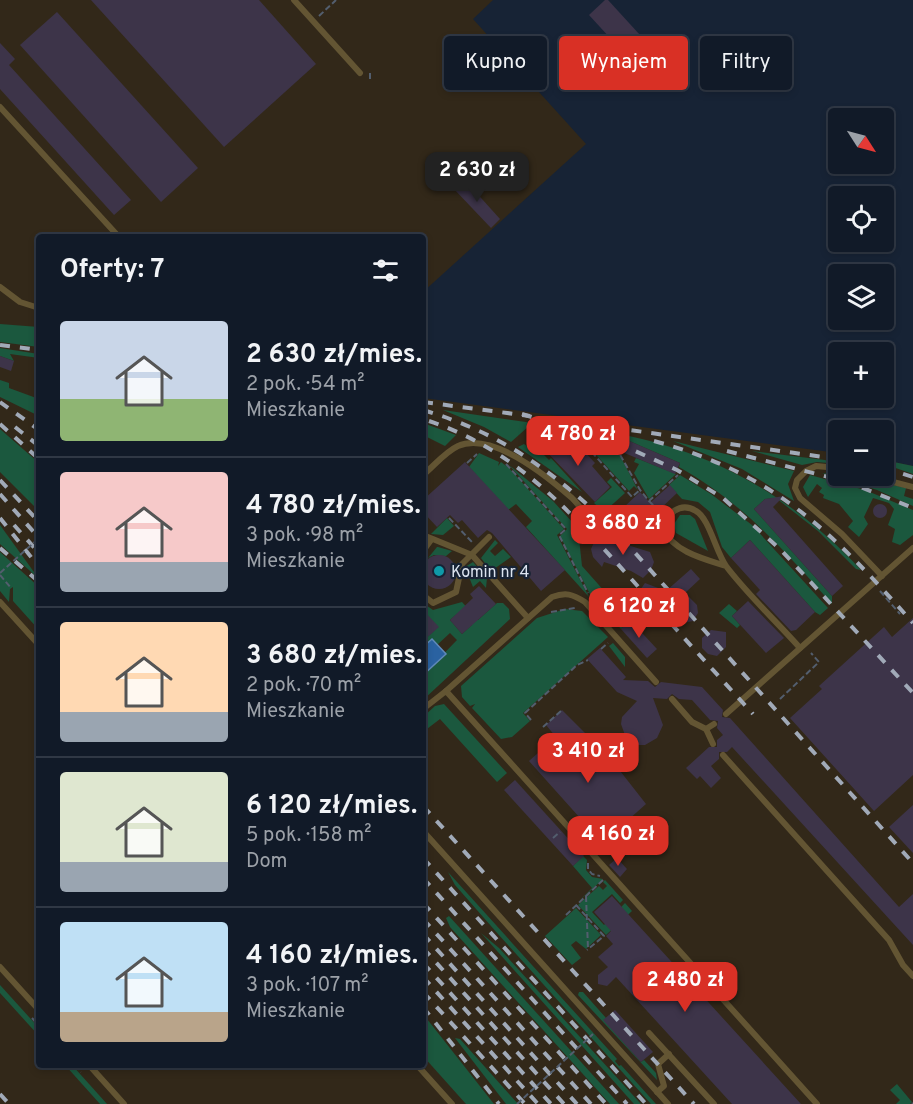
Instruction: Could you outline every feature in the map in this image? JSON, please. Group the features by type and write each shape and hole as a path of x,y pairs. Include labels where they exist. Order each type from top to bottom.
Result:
{"lane":[{"path":"294,0 360,73"},
{"path":"0,107 116,234"},
{"path":"0,287 20,302 36,307"},
{"path":"426,473 450,450 461,445 488,447 507,452 544,476 573,499 598,526 615,531 632,531 665,520 679,508 697,511 704,518 712,541 726,566 804,649"},
{"path":"828,467 816,466 806,471 796,480 795,488 800,498 842,534 882,576"},
{"path":"894,482 913,487"},
{"path":"665,520 663,529 666,536 684,550 698,558 726,566"},
{"path":"426,537 472,555 528,618"},
{"path":"426,597 433,603 456,592 462,564 489,537"},
{"path":"426,547 431,540"},
{"path":"726,714 804,649 913,548"},
{"path":"426,708 552,597 571,594 585,602 656,682"},
{"path":"0,602 36,642"},
{"path":"446,691 817,1104"},
{"path":"672,699 692,722 706,729 713,744"},
{"path":"706,729 714,724"},
{"path":"723,755 889,940 903,965 913,976"},
{"path":"426,834 668,1104"},
{"path":"0,967 36,1007"},
{"path":"650,1033 714,1104"},
{"path":"657,1092 664,1086 658,1064 669,1054"},
{"path":"92,1068 124,1104"},
{"path":"420,1068 453,1104"}],"path":[{"path":"319,16 336,0"},
{"path":"620,447 618,451 640,490 665,520"},
{"path":"584,449 589,449 632,497 640,490"},
{"path":"467,463 479,452"},
{"path":"503,462 566,529 559,535 591,597"},
{"path":"650,501 678,475"},
{"path":"449,518 478,549"},
{"path":"12,588 0,574 36,541"},
{"path":"876,587 900,614"},
{"path":"547,613 564,608 583,610"},
{"path":"601,649 611,639"},
{"path":"780,699 819,662 804,649"},
{"path":"531,720 525,713 578,665 588,660"},
{"path":"543,727 561,711"},
{"path":"553,838 562,830"},
{"path":"598,849 632,846"},
{"path":"566,915 605,879"},
{"path":"576,905 586,917 604,936 588,950 586,917 586,896"},
{"path":"517,1104 593,1034"}],"shaded area":[{"path":"0,0 493,0 473,19 488,36 444,36 444,90 537,90 586,144 426,289 426,234 36,234 36,1068 426,1068 426,398 828,452 828,486 894,486 894,462 913,466 913,1104 0,1104"}],"green space":[{"path":"0,324 36,327 36,347 0,342"},
{"path":"0,348 36,354 36,358 10,354 14,361 0,356"},
{"path":"0,380 9,383 9,388 36,398 36,415 0,397"},
{"path":"443,410 526,422 618,446 617,450 638,490 634,486 629,491 588,446 585,448 578,441 572,447 548,430 529,426 511,442 484,427"},
{"path":"426,424 456,435 445,446 426,436"},
{"path":"0,429 36,460 36,508 0,472"},
{"path":"582,429 662,444 735,473 769,493 801,515 861,570 856,569 818,531 776,498 765,499 754,509 832,596 832,604 762,529 723,496 679,467 680,463 627,440 625,443"},
{"path":"673,441 794,471 788,484 794,501 742,469"},
{"path":"524,444 538,454 541,452 549,460 551,458 582,492 518,447"},
{"path":"752,451 828,461 828,463 817,462 802,465"},
{"path":"479,453 499,462 498,466 501,462 509,468 564,529 557,535 589,597 526,527 532,521 516,504 508,510 469,467"},
{"path":"636,458 676,474 649,499 634,473 639,464 634,462"},
{"path":"894,462 913,466 913,474 894,467"},
{"path":"509,465 553,501 583,534 579,538 582,566 630,620 621,629 591,596 560,536 567,529"},
{"path":"680,475 711,494 752,525 828,608 820,615 815,612 750,540 731,558 722,547 710,512 698,502 682,499 669,485"},
{"path":"810,475 828,480 828,486 850,486 865,490 913,510 913,535 900,545 892,542 895,529 888,525 894,509 889,503 873,498 864,517 868,524 859,537 848,527 853,521 839,504 823,498 824,495 819,492 822,488 817,484 808,497 803,487"},
{"path":"611,478 625,493 604,512 594,503 612,487 607,482"},
{"path":"894,485 906,488 904,496 913,499 913,506 864,486"},
{"path":"680,515 690,515 695,519 708,551 676,533 674,524"},
{"path":"447,518 454,526 443,535 431,534"},
{"path":"0,525 36,576 0,544"},
{"path":"495,540 498,543 490,551 495,556 503,549 511,557 491,571 481,558"},
{"path":"437,547 452,551 446,556 434,555 428,558"},
{"path":"0,552 36,584 36,627 13,601 13,587 10,589 9,602 0,591"},
{"path":"473,562 487,578 486,588 480,581 473,587 465,567"},
{"path":"462,602 478,620 497,603 503,603 509,609 510,619 426,697 426,672 457,640 450,633 437,645 432,639 426,644 426,638 438,627 426,619 426,605 433,610","holes":["459,612 472,625 462,634 450,620"]},
{"path":"729,604 737,611 732,616 740,625 737,628 719,613"},
{"path":"565,609 582,611 608,637 523,713 530,721 512,737 501,739 472,708 475,704 470,706 462,697 461,686 537,618"},
{"path":"613,643 625,657 625,667 609,646"},
{"path":"444,704 507,773 497,782 440,719 426,730 426,714 435,706"},
{"path":"583,856 587,860 586,870 592,877 603,879 577,903 592,888 573,866"},
{"path":"448,872 617,1059 615,1061 619,1066 621,1065 656,1104 651,1104 498,934 455,885"},
{"path":"605,880 623,900 620,903 612,894 592,912 604,925 625,903 632,911 606,935 578,905 599,886 603,890 607,886 603,882"},
{"path":"576,908 601,935 586,949 576,941 571,945 581,958 572,965 545,936"},
{"path":"449,916 619,1104 610,1104 450,927 446,918"},
{"path":"481,933 499,948 641,1104 634,1104"},
{"path":"0,985 36,1025 36,1033 0,993"},
{"path":"579,992 583,992 641,1062 644,1060 656,1073 657,1080 578,995"},
{"path":"426,1018 494,1104 466,1104 426,1059"},
{"path":"455,1038 460,1039 518,1104 506,1104"},
{"path":"68,1068 75,1068 107,1104 100,1104"},
{"path":"897,1084 912,1102 910,1104 896,1104 900,1100 890,1090"}],"water":[{"path":"432,639 446,654 426,672 426,644"}],"building":[{"path":"91,0 259,0 316,64 224,147"},
{"path":"605,0 608,0 640,35 608,36 589,15"},
{"path":"57,12 198,168 161,202 20,45"},
{"path":"0,43 15,59 9,65 131,200 114,215 0,89"},
{"path":"464,179 500,219 491,228 453,188"},
{"path":"0,356 14,361 11,371 0,367"},
{"path":"560,434 578,454 583,450 595,463 592,466 610,487 595,502 544,449"},
{"path":"627,440 680,463 675,474 622,452"},
{"path":"465,462 565,570 541,591 492,533 487,530 478,538 462,520 458,523 450,515 437,527 426,515 426,497"},
{"path":"670,485 677,493 659,510 651,502"},
{"path":"640,492 654,507 638,523 627,525 620,517 623,508"},
{"path":"784,496 773,507 843,586 832,596 754,509 765,499"},
{"path":"877,504 883,504 887,511 883,518 877,518 873,514 873,508"},
{"path":"602,537 650,552 654,562 651,570 643,578 631,571 604,562 602,567 593,557 591,549 595,540"},
{"path":"750,540 815,612 796,630 791,631 756,594 760,590 731,558"},
{"name":"Komin nr 4","path":"433,556 445,556 455,566 455,578 445,588 433,588 426,582 426,562"},
{"path":"691,569 700,579 685,593 697,605 698,613 693,621 683,623 651,612 640,611 636,596 645,583 666,591"},
{"path":"479,586 496,604 462,634 450,620 473,598 470,594"},
{"path":"748,601 784,638 766,653 732,616"},
{"path":"426,613 439,627 426,638"},
{"path":"913,618 913,775 874,811 790,718 822,689 819,686 884,627 892,637"},
{"path":"630,620 657,649 647,658 621,629"},
{"path":"711,630 726,632 726,647 717,656 708,654 702,648 702,638"},
{"path":"600,648 626,677 623,680 648,681 655,687 661,682 702,687 723,710 722,717 730,718 899,907 913,894 913,945 732,747 727,752 719,752 719,759 711,766 721,778 711,788 700,776 697,779 686,768 709,747 717,747 717,740 723,735 717,728 718,721 710,720 692,700 679,699 672,694 667,699 653,698 663,725 657,738 645,745 638,745 626,738 621,724 622,717 637,701 617,692 587,659"},
{"path":"562,710 594,742 596,750 593,767 617,767 646,804 628,820 634,834 626,845 612,850 597,846 597,837 529,761 556,737 546,725"},
{"path":"515,780 584,856 573,866 504,790"},
{"path":"913,805 913,853 889,827"},
{"path":"617,858 627,869 620,877 609,865"},
{"path":"612,896 801,1104 732,1104 616,977 607,986 598,984 598,975 608,967 598,957 613,944 606,936 611,931 594,912"},
{"path":"615,1010 653,1052 641,1062 603,1020"}],"railway":[{"path":"0,345 36,350"},
{"path":"0,402 36,428"},
{"path":"426,402 530,416"},
{"path":"426,411 477,430 524,455 610,525 913,863"},
{"path":"522,414 624,446 677,470 723,498 781,550 913,693"},
{"path":"429,421 490,449 542,487 588,532 753,714"},
{"path":"572,422 828,458"},
{"path":"0,424 36,456"},
{"path":"15,427 36,444"},
{"path":"654,441 697,455 735,471 768,489 799,510 856,561 913,623"},
{"path":"727,451 848,482 913,508"},
{"path":"894,471 913,477"},
{"path":"0,480 36,519"},
{"path":"0,494 36,535"},
{"path":"0,518 36,563"},
{"path":"14,525 36,550"},
{"path":"0,548 36,579"},
{"path":"426,809 694,1104"},
{"path":"426,861 646,1104"},
{"path":"426,881 627,1104"},
{"path":"426,906 606,1104"},
{"path":"426,922 591,1104"},
{"path":"426,937 577,1104"},
{"path":"426,951 564,1104"},
{"path":"426,966 551,1104"},
{"path":"426,980 538,1104"},
{"path":"426,995 525,1104"},
{"path":"426,1011 499,1104"},
{"path":"0,1094 9,1104"}],"place":[{"name":"Komin nr 4","path":"439,571"}]}
